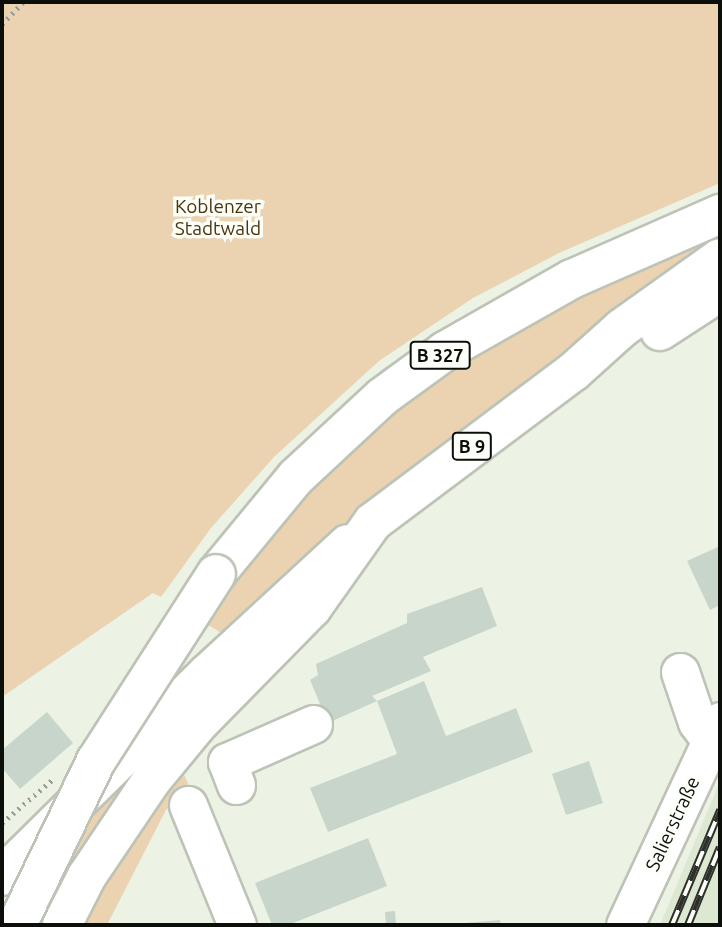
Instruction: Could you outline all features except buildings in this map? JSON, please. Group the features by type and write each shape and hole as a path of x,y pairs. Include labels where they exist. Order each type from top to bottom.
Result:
{"main road":[{"name":"B 327","path":"17,925 96,761 216,574 296,477 382,397 445,351 572,279 720,214"},
{"name":"B 9","path":"2,876 208,673 373,522 573,372 622,328 720,258"},
{"name":"B 9","path":"573,372 641,343 720,292"},
{"path":"62,925 87,876 151,781 197,725 313,608 373,522"}],"street":[{"path":"680,672 697,722 716,731"},
{"path":"236,785 227,762 313,724"},
{"name":"Salierstraße","path":"625,925 716,731"},
{"path":"188,805 237,925"}],"path":[{"path":"2,24 23,2"},
{"path":"2,823 55,777"}],"shaded area":[{"path":"720,781 720,925 660,925"}],"green space":[{"name":"Koblenzer Stadtwald","path":"2,2 720,2 720,183 559,253 473,298 379,361 274,457 211,528 161,597 153,593 2,697"},
{"path":"720,192 720,199 553,274 206,565 201,562 278,464 384,368 536,275"},
{"path":"720,230 720,247 390,484 223,634 205,623 232,587 226,582 322,472 449,366 534,315"},
{"path":"163,736 44,925 41,925 102,798"},
{"path":"181,768 191,790 169,800 184,842 181,843 167,808 107,925 81,925 102,884"}],"railway":[{"path":"672,925 720,810"},
{"path":"688,925 720,847"}]}
